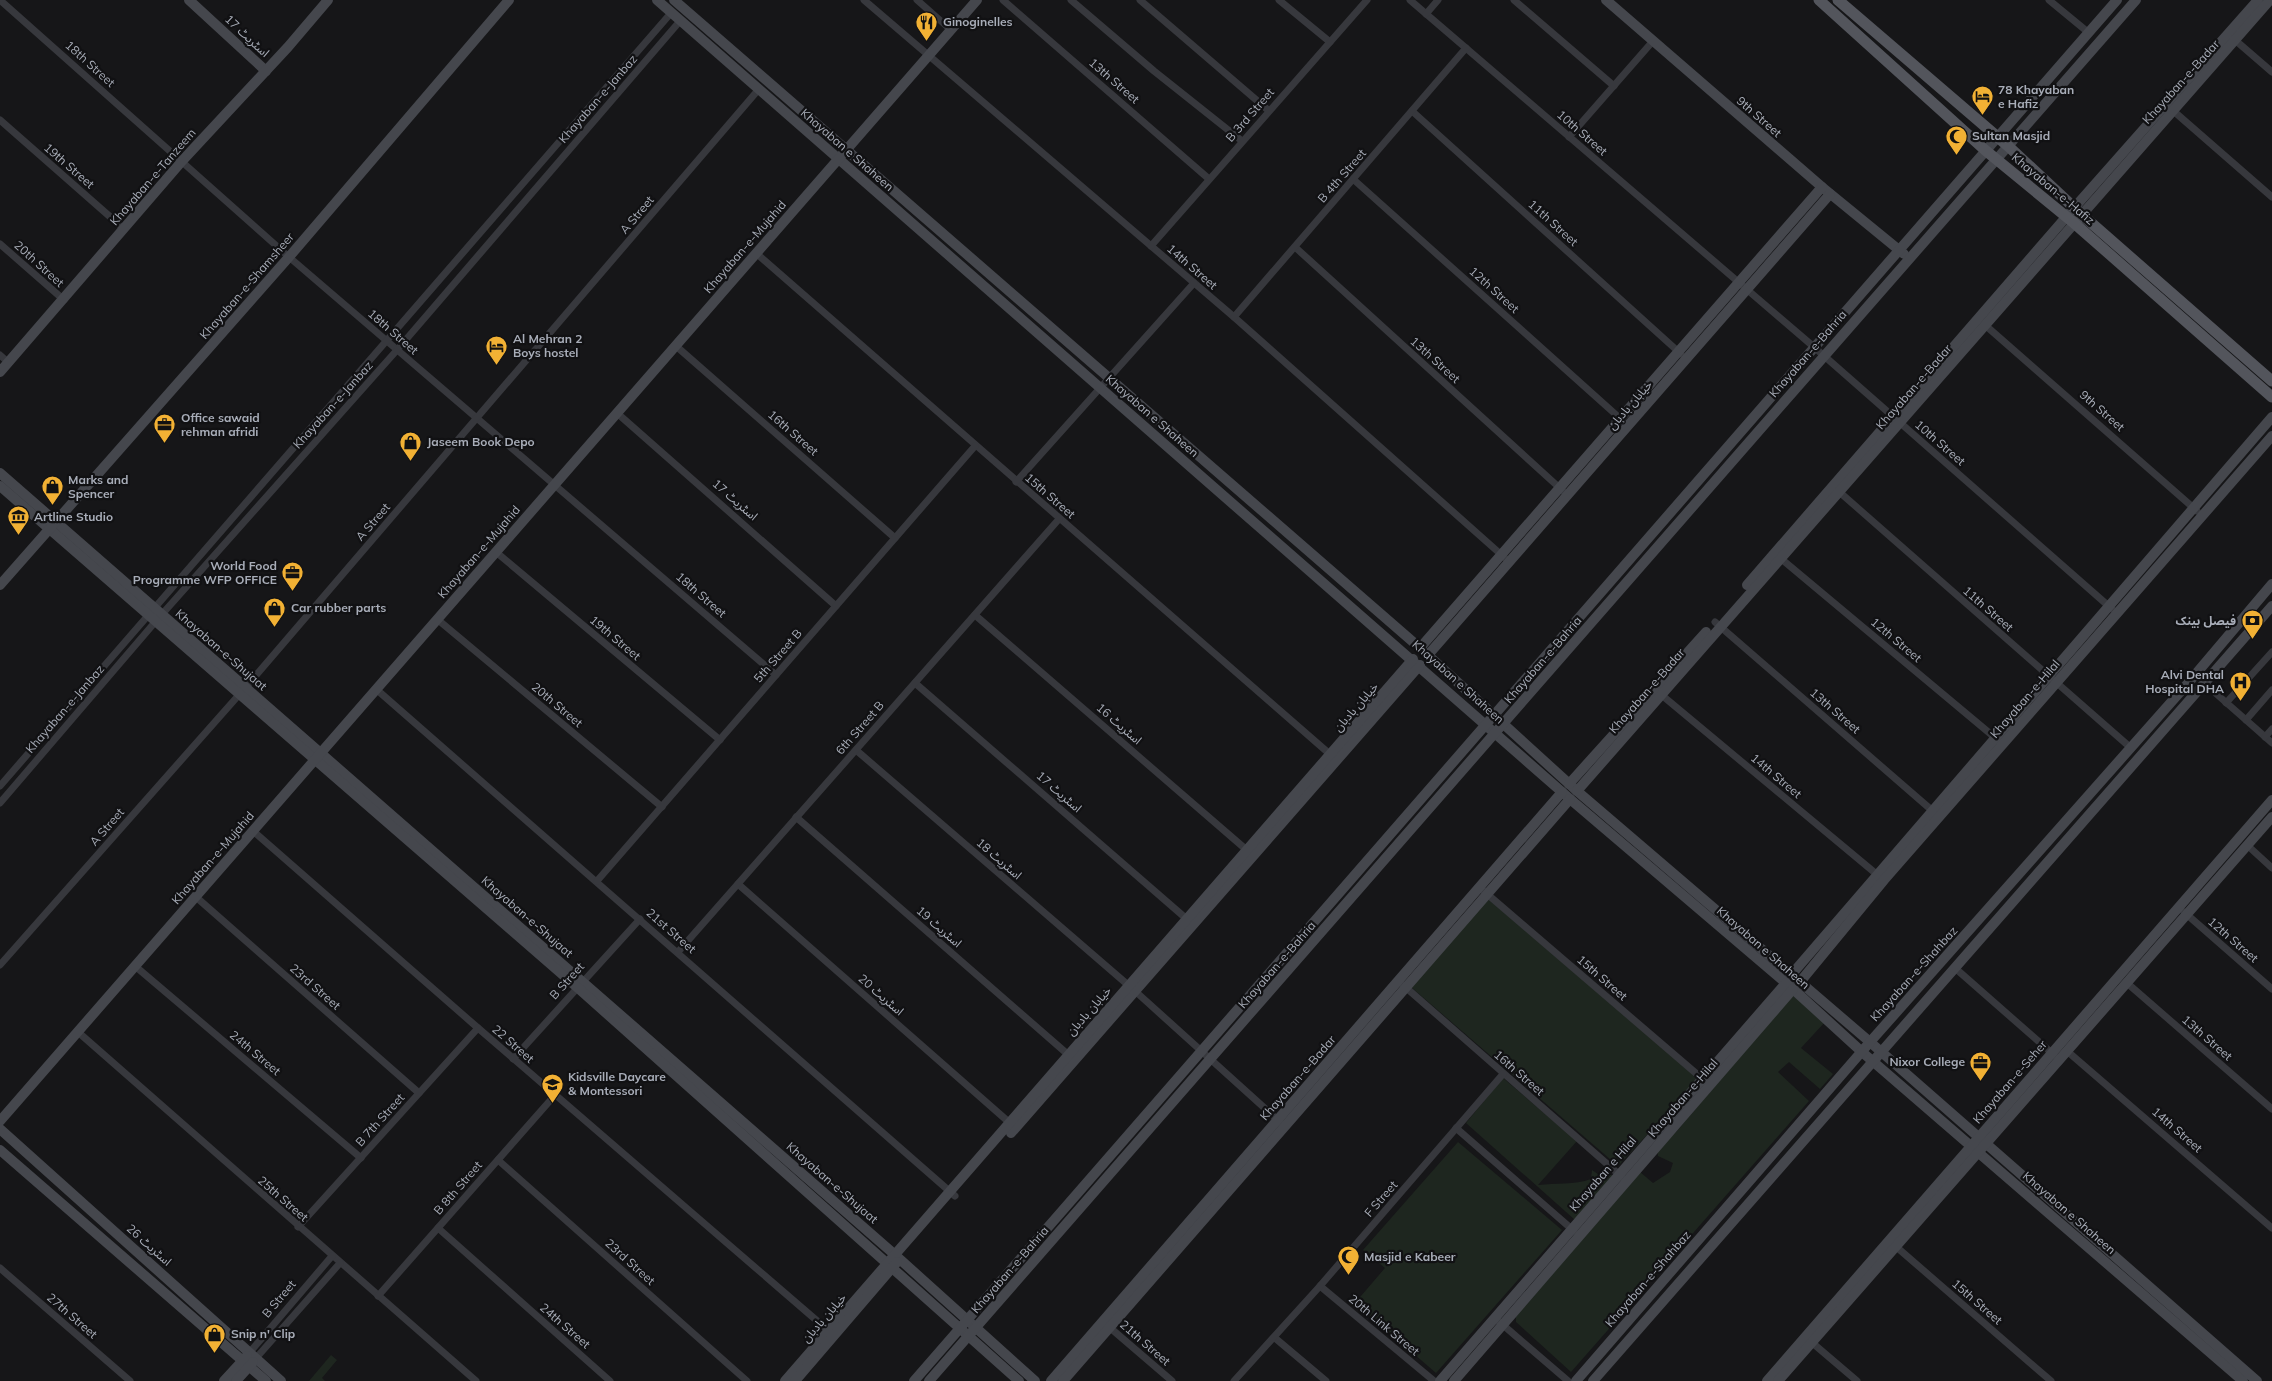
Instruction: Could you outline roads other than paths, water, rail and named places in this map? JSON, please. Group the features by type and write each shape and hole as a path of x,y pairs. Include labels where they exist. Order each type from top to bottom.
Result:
{"main road":[{"name":"اسٹریٹ 17","path":"189,0 266,71"},
{"name":"Khayaban-e-Tanzeem","path":"0,372 182,161 266,71 328,0"},
{"name":"Khayaban-e-Shamsheer","path":"0,585 289,257 509,0"},
{"name":"Khayaban e Shaheen","path":"657,0 1485,724 1628,841 1793,982 1870,1042 1978,1145 2243,1381"},
{"name":"Khayaban e Shaheen","path":"674,0 1428,655 1569,784 1570,794"},
{"name":"Khayaban-e-Mujahid","path":"0,1121 977,0"},
{"name":"9th Street","path":"1606,0 1830,194 1909,258"},
{"name":"Khayaban-e-Hafiz","path":"1819,0 1996,160 2074,215 2272,381"},
{"name":"Khayaban-e-Hafiz","path":"1838,0 2008,146 2074,215 2272,397"},
{"name":"Khayaban-e-Bahria","path":"914,1381 2117,0"},
{"name":"Khayaban-e-Bahria","path":"928,1381 1505,724 1822,356 2136,0"},
{"name":"Khayaban-e-Badar","path":"1052,1381 1106,1324 1483,890 1570,794 1778,556 2169,108 2258,0"},
{"name":"Khayaban-e-Badar","path":"2169,108 2235,40 2270,0"},
{"name":"خیابان بادبان","path":"1564,492 1620,418 1822,187"},
{"name":"خیابان بادبان","path":"1428,655 1506,559 1564,492 1629,426 1830,194"},
{"name":"Khayaban-e-Badar","path":"1896,419 1985,325 2074,215"},
{"path":"2113,610 2194,508 2272,417"},
{"name":"Khayaban-e-Hilal","path":"1706,1082 1793,982 1880,877 2113,610 2203,515 2272,436"},
{"name":"Khayaban-e-Shujaat","path":"0,474 52,525 894,1261 967,1319 1034,1381"},
{"name":"Khayaban-e-Shujaat","path":"0,486 52,525"},
{"name":"خیابان بادبان","path":"1420,648 1506,559"},
{"name":"Khayaban-e-Shahbaz","path":"1576,1381 1870,1042 2131,748 2272,584"},
{"name":"Khayaban-e-Shahbaz","path":"1593,1381 2272,606"},
{"name":"خیابان بادبان","path":"795,1381 894,1261 1416,662"},
{"name":"Khayaban-e-Badar","path":"1569,784 1658,692"},
{"name":"Khayaban-e-Seher","path":"2056,1056 2067,1051 2126,983 2272,800"},
{"name":"Khayaban-e-Seher","path":"1778,1381 1809,1340 1978,1145 2183,911 2247,845 2272,816"},
{"name":"Khayaban e Shaheen","path":"1793,982 1862,1052 1978,1145 2257,1381"},
{"name":"Khayaban e Hilal","path":"1440,1381 1495,1318 1576,1232 1706,1082"},
{"name":"اسٹریٹ 26","path":"0,1129 254,1354 281,1381"},
{"name":"اسٹریٹ 26","path":"0,1150 266,1381"},
{"path":"1454,1381 1503,1326 1576,1232"},
{"name":"Khayaban-e-Shujaat","path":"894,1261 960,1329 1019,1381"},
{"name":"Khayaban-e-Badar","path":"1063,1381 1106,1324"},
{"name":"خیابان بادبان","path":"785,1381 832,1334"},
{"name":"Khayaban-e-Seher","path":"1767,1381 1809,1340"},
{"name":"B Street","path":"224,1381 254,1354"},
{"name":"B Street","path":"236,1381 246,1363"}],"street":[{"name":"18th Street","path":"0,0 289,257 776,675"},
{"name":"14th Street","path":"864,0 1194,283 1506,559"},
{"path":"917,0 951,30"},
{"name":"13th Street","path":"1003,0 1209,179"},
{"path":"1071,0 1154,72 1242,141"},
{"path":"1140,0 1268,110"},
{"path":"1279,0 1330,42"},
{"name":"B 3rd Street","path":"1151,246 1268,110 1367,0"},
{"name":"10th Street","path":"1410,0 1738,284 1814,347 2113,610"},
{"path":"1426,14 1438,0"},
{"path":"1514,0 1614,86"},
{"path":"2049,0 2088,33"},
{"name":"Khayaban-e-Janbaz","path":"0,803 155,615 387,342 671,13"},
{"name":"Khayaban-e-Janbaz","path":"0,786 396,350 680,21"},
{"path":"2235,40 2272,72"},
{"path":"1569,137 1653,42"},
{"name":"B 4th Street","path":"1234,318 1466,48"},
{"name":"A Street","path":"0,966 242,691 759,89"},
{"path":"2169,108 2272,197"},
{"name":"11th Street","path":"1412,111 1688,359"},
{"name":"19th Street","path":"0,120 124,229"},
{"name":"12th Street","path":"1354,179 1629,426"},
{"name":"20th Street","path":"0,244 64,300"},
{"name":"13th Street","path":"1295,247 1564,492"},
{"name":"15th Street","path":"756,253 1016,482 1334,757"},
{"path":"1016,482 1194,283"},
{"name":"9th Street","path":"1985,325 2203,515"},
{"name":"16th Street","path":"676,346 896,538"},
{"path":"0,355 9,363"},
{"name":"اسٹریٹ 17","path":"617,413 836,606"},
{"name":"5th Street B","path":"597,882 975,446"},
{"name":"11th Street","path":"1835,489 2131,748"},
{"name":"6th Street B","path":"678,952 1059,519"},
{"name":"19th Street","path":"496,552 720,740"},
{"name":"12th Street","path":"1778,556 1999,741"},
{"name":"اسٹریٹ 16","path":"975,614 1250,853"},
{"name":"20th Street","path":"437,619 662,807"},
{"name":"13th Street","path":"1718,624 1936,814"},
{"path":"2226,703 2272,652"},
{"name":"اسٹریٹ 17","path":"915,683 1190,922"},
{"path":"2204,683 2272,744"},
{"name":"21st Street","path":"376,689 953,1194"},
{"path":"2246,720 2272,690"},
{"name":"14th Street","path":"1658,692 1880,877"},
{"path":"2265,737 2272,729"},
{"name":"اسٹریٹ 18","path":"856,750 1203,1051 1281,1123"},
{"name":"اسٹریٹ 19","path":"796,817 1071,1057"},
{"name":"22 Street","path":"253,831 513,1059 832,1334"},
{"path":"2247,845 2272,868"},
{"name":"اسٹریٹ 20","path":"738,884 1013,1125"},
{"name":"15th Street","path":"1483,890 1706,1082"},
{"name":"23rd Street","path":"196,897 419,1093"},
{"name":"12th Street","path":"2183,911 2272,989"},
{"name":"B Street","path":"513,1059 640,919"},
{"name":"24th Street","path":"135,966 361,1158"},
{"path":"1955,968 2056,1056"},
{"name":"13th Street","path":"2126,983 2272,1110"},
{"name":"16th Street","path":"1401,984 1623,1178"},
{"name":"B 7th Street","path":"298,1227 478,1028"},
{"name":"25th Street","path":"78,1032 298,1227 476,1381"},
{"name":"14th Street","path":"2067,1051 2272,1228"},
{"name":"F Street","path":"1234,1381 1275,1338 1503,1074"},
{"name":"B 8th Street","path":"378,1296 555,1095"},
{"path":"1456,1128 1576,1232"},
{"name":"23rd Street","path":"498,1160 748,1381"},
{"name":"24th Street","path":"438,1228 610,1381"},
{"name":"15th Street","path":"1892,1244 2051,1381"},
{"name":"B Street","path":"254,1354 332,1256"},
{"name":"B Street","path":"254,1354 340,1263"},
{"name":"27th Street","path":"0,1268 130,1381"},
{"name":"20th Link Street","path":"1320,1286 1434,1381"},
{"path":"1495,1318 1568,1381"},
{"name":"21th Street","path":"1106,1324 1172,1381"},
{"path":"1275,1338 1326,1381"},
{"path":"1809,1340 1857,1381"}],"place":[{"name":"Ginoginelles","path":"927,41"},
{"name":"78 Khayaban e Hafiz","path":"1982,116"},
{"name":"Sultan Masjid","path":"1956,155"},
{"name":"Al Mehran 2 Boys hostel","path":"497,365"},
{"name":"Office sawaid rehman afridi","path":"165,444"},
{"name":"Jaseem Book Depo","path":"411,461"},
{"name":"Marks and Spencer","path":"52,506"},
{"name":"Artline Studio","path":"18,536"},
{"name":"World Food Programme WFP OFFICE","path":"293,592"},
{"name":"Car rubber parts","path":"275,627"},
{"name":"فیصل بینک","path":"2252,640"},
{"name":"Alvi Dental Hospital DHA","path":"2240,701"},
{"name":"Nixor College","path":"1981,1081"},
{"name":"Kidsville Daycare & Montessori","path":"552,1103"},
{"name":"Masjid e Kabeer","path":"1348,1276"},
{"name":"Snip n' Clip","path":"215,1353"}]}
